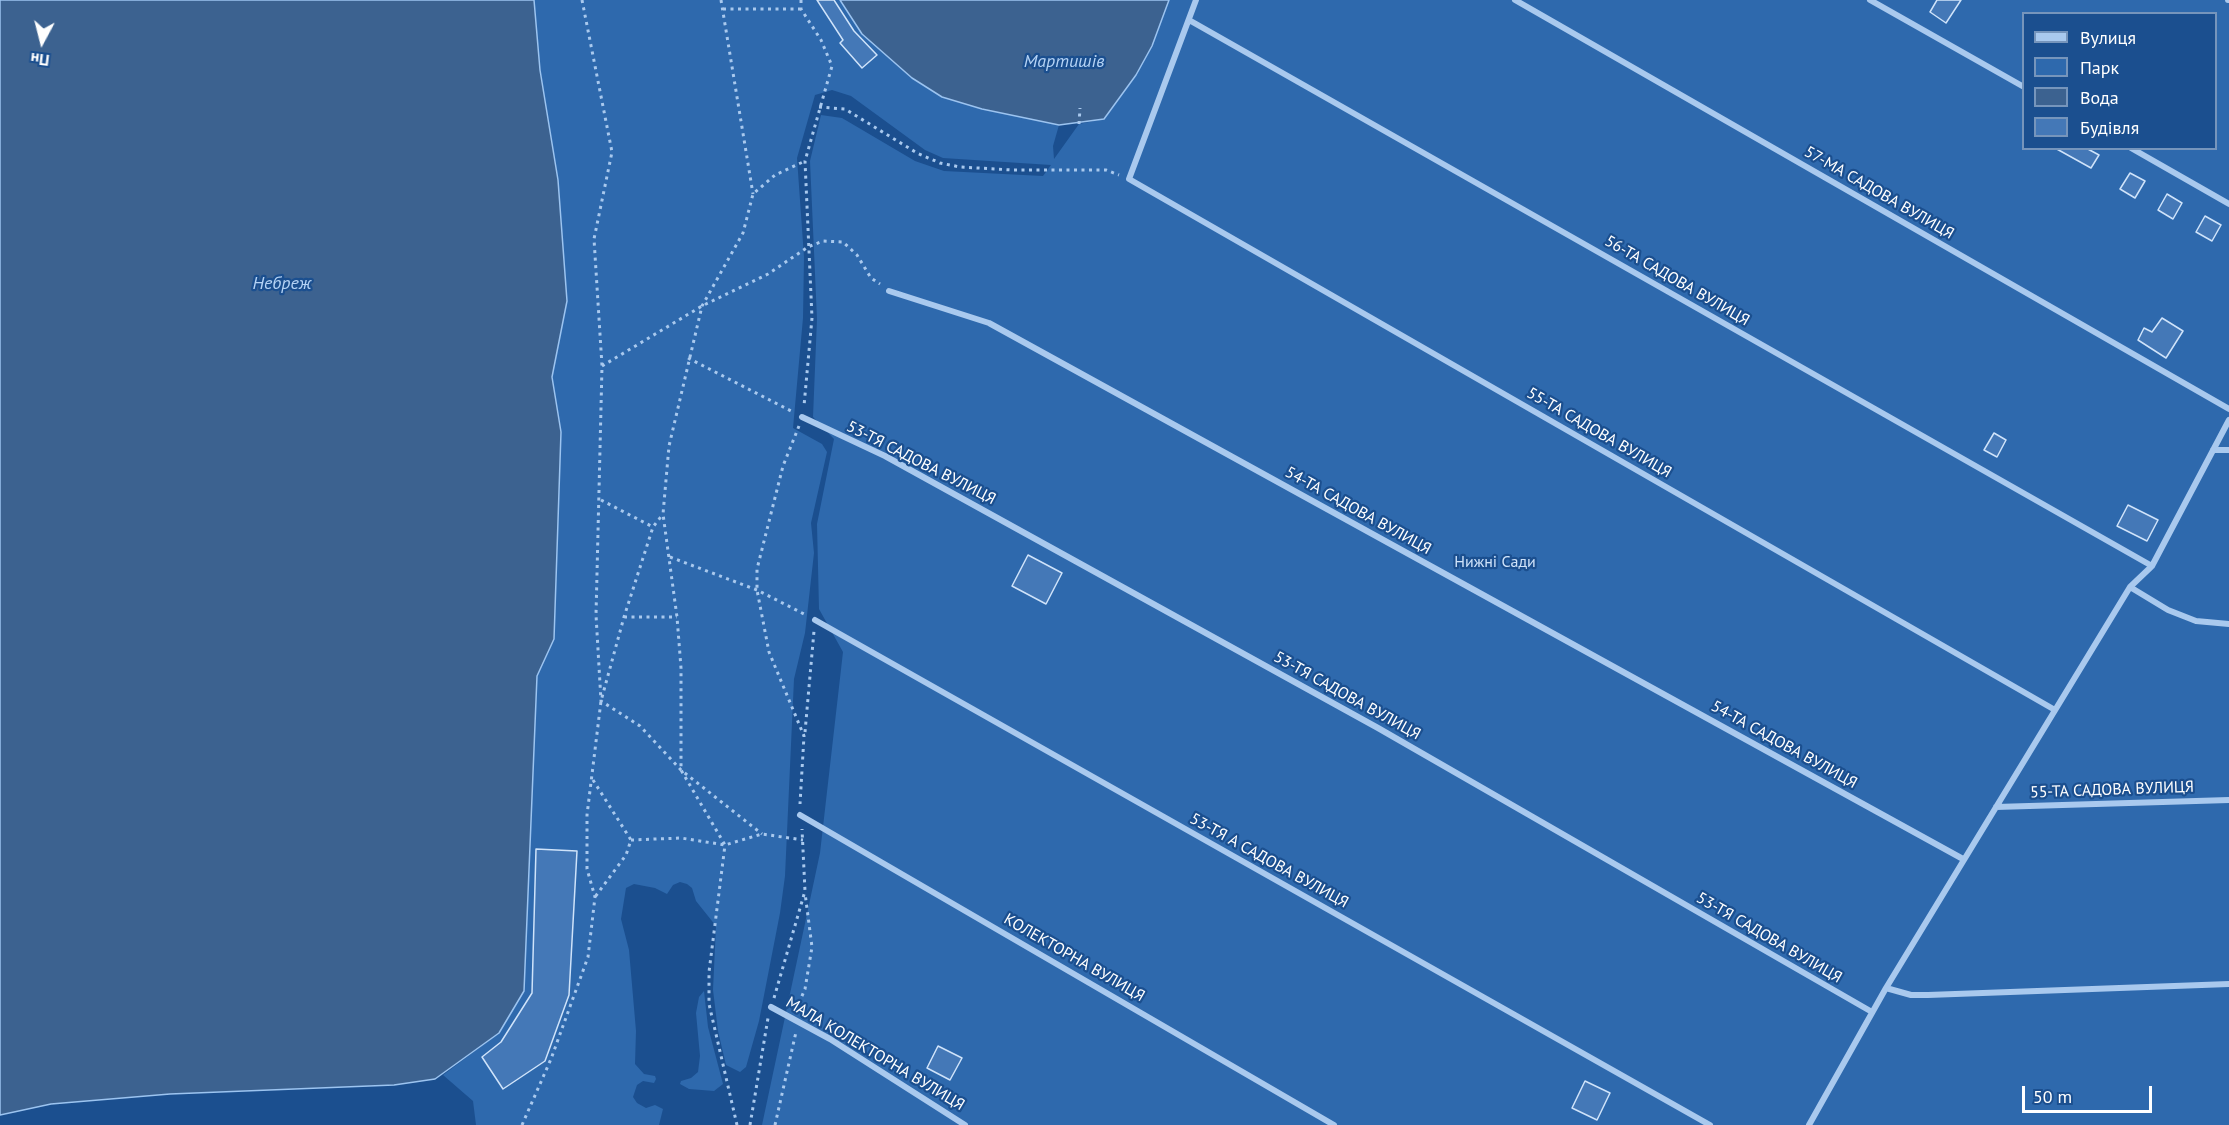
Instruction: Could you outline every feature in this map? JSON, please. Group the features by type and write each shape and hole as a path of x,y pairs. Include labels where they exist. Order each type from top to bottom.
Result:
{"street":[{"path":"1129,179 1196,0"},
{"name":"57-МА САДОВА ВУЛИЦЯ","path":"1515,0 2229,409"},
{"path":"1870,0 2022,86"},
{"name":"56-ТА САДОВА ВУЛИЦЯ","path":"1189,20 2152,566"},
{"path":"2134,150 2229,204"},
{"name":"55-ТА САДОВА ВУЛИЦЯ","path":"1129,179 2055,710"},
{"name":"54-ТА САДОВА ВУЛИЦЯ","path":"889,291 989,323 1963,859"},
{"name":"53-ТЯ САДОВА ВУЛИЦЯ","path":"802,417 885,456 1378,728 1872,1012"},
{"path":"1809,1125 1872,1012 1963,859 2130,588 2152,566 2229,420"},
{"path":"2213,450 2229,450"},
{"path":"2130,588 2168,610 2196,621 2229,624"},
{"name":"53-ТЯ А САДОВА ВУЛИЦЯ","path":"814,620 1710,1125"},
{"name":"55-ТА САДОВА ВУЛИЦЯ","path":"1996,807 2229,800"},
{"name":"КОЛЕКТОРНА ВУЛИЦЯ","path":"800,815 1334,1125"},
{"path":"1886,988 1911,995 1928,995 2229,984"},
{"name":"МАЛА КОЛЕКТОРНА ВУЛИЦЯ","path":"771,1006 965,1125"}],"path":[{"path":"522,1125 551,1059 588,957 595,897 587,869 587,815 601,701 596,615 601,500 602,366 594,239 612,152 582,0"},
{"path":"721,0 753,194 743,234 702,306 669,446 663,514 670,557 681,668 681,770 725,845 709,972 709,1004 737,1125"},
{"path":"801,0 801,9 821,40 832,66 805,161 812,318 802,417 783,466 757,569 757,590 770,652 804,736"},
{"path":"723,9 801,9"},
{"path":"819,107 844,109 917,153 940,163 960,167 1013,170 1106,170 1129,179"},
{"path":"1078,124 1080,108"},
{"path":"753,194 775,175 805,161"},
{"path":"602,366 702,306 768,274 808,247 824,241 843,242 856,255 871,278 889,291"},
{"path":"688,358 802,417"},
{"path":"601,500 653,527"},
{"path":"601,701 624,617 653,527 663,514"},
{"path":"670,557 757,590 814,620 800,815 805,891 812,947 775,1125"},
{"path":"624,617 677,617"},
{"path":"601,701 640,726 681,770 762,834"},
{"path":"593,780 631,840"},
{"path":"631,840 681,838 725,845 762,834 803,840"},
{"path":"595,897 626,855 631,840"},
{"path":"750,1125 771,1006 780,983 805,891"}],"green space":[{"name":"Нижні Сади","path":"534,0 840,0 862,34 912,78 942,97 982,109 1059,125 1053,146 1054,159 1079,124 1104,119 1136,75 1152,46 1169,0 2229,0 2229,1125 762,1125 820,853 843,652 819,609 817,524 834,439 813,417 817,319 810,161 821,115 842,118 915,161 944,171 1043,176 1051,165 943,158 925,150 851,96 832,90 815,95 797,158 804,257 803,318 793,428 822,444 827,452 811,523 814,553 805,633 794,679 785,876 759,1021 746,1067 740,1072 726,1065 718,1031 713,990 716,926 696,901 692,888 687,884 680,882 673,885 667,894 655,888 634,884 626,888 621,919 629,950 636,1031 635,1064 644,1074 655,1076 656,1079 654,1083 643,1081 637,1085 633,1097 637,1103 646,1108 655,1105 663,1109 659,1125 476,1125 473,1101 443,1075 499,1033 530,819 537,676 554,639 561,432 552,377 567,301 558,180 540,70"},
{"path":"704,991 708,1027 723,1084 714,1091 689,1089 680,1084 681,1081 691,1078 698,1072 700,1056 696,1013 699,997"}],"water":[{"name":"Небреж","path":"0,0 534,0 540,70 558,180 567,301 552,377 561,432 554,639 537,676 524,991 499,1033 435,1079 394,1085 170,1094 51,1104 0,1115"},
{"name":"Мартишів","path":"840,0 1169,0 1152,46 1136,75 1104,119 1059,125 982,109 942,97 912,78 862,34"}],"building":[{"path":"817,0 834,0 854,31 877,55 862,68 840,43 843,40"},
{"path":"1937,0 1961,0 1946,23 1930,12"},
{"path":"2059,150 2090,150 2099,155 2091,168"},
{"path":"2130,173 2145,181 2135,198 2120,189"},
{"path":"2167,194 2182,203 2173,219 2158,210"},
{"path":"2205,216 2221,225 2212,241 2196,232"},
{"path":"2162,318 2183,331 2166,358 2138,340 2144,328 2152,332"},
{"path":"1994,433 2006,440 1997,457 1984,450"},
{"path":"2128,505 2158,520 2147,541 2117,526"},
{"path":"1028,555 1062,573 1046,604 1012,586"},
{"path":"536,849 577,851 569,995 545,1061 503,1089 482,1057 501,1042 532,993"},
{"path":"938,1046 962,1058 950,1080 927,1068"},
{"path":"1585,1081 1610,1093 1597,1120 1572,1108"}]}
